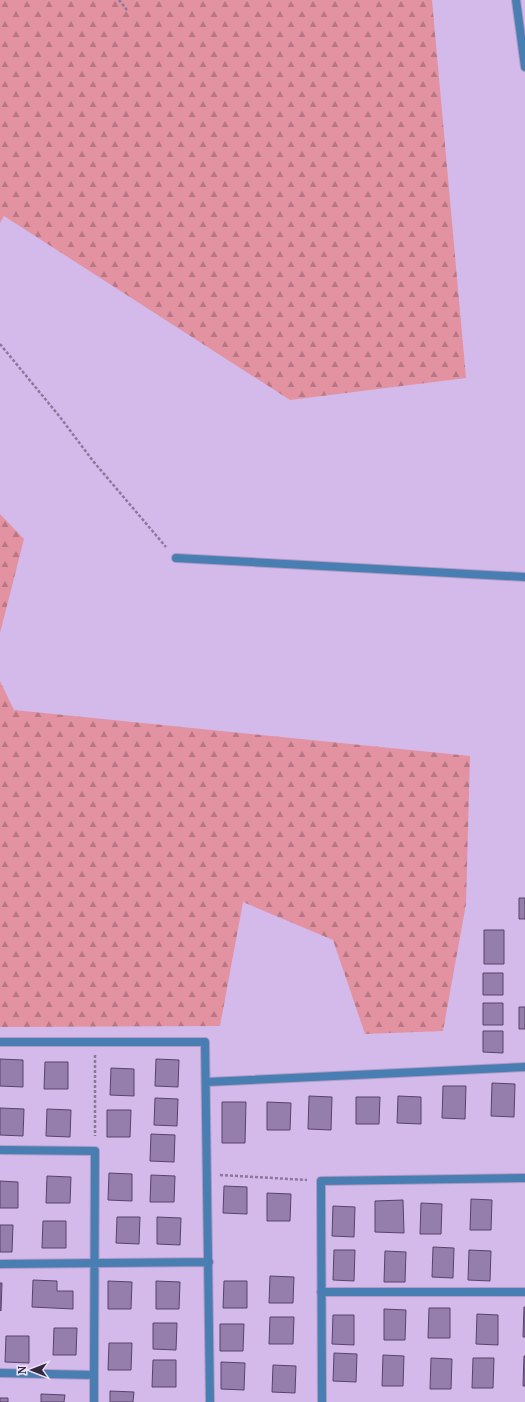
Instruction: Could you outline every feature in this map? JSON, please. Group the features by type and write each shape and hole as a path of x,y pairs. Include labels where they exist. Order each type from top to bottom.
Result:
{"street":[{"path":"516,0 525,67"},
{"path":"176,558 525,577"},
{"path":"0,1042 206,1042 210,1402"},
{"path":"206,1082 525,1067"},
{"path":"0,1150 95,1151 94,1402"},
{"path":"322,1402 321,1181 525,1178"},
{"path":"0,1264 209,1262"},
{"path":"321,1292 525,1292"},
{"path":"0,1373 94,1375"}],"path":[{"path":"119,0 127,10"},
{"path":"0,344 60,417 93,461 176,558"},
{"path":"95,1042 95,1151"},
{"path":"208,1174 321,1181"}],"green space":[{"path":"0,0 432,0 466,378 290,400 4,216 0,223"},
{"path":"0,514 24,539 0,633"},
{"path":"0,681 14,710 470,756 466,904 443,1031 365,1034 333,940 243,902 220,1026 0,1027"}],"building":[{"path":"519,898 525,898 525,919 519,919"},
{"path":"484,930 504,930 504,964 484,964"},
{"path":"483,973 503,973 503,995 483,995"},
{"path":"483,1003 503,1003 503,1025 483,1025"},
{"path":"519,1007 525,1007 525,1029 519,1029"},
{"path":"483,1031 503,1031 503,1053 483,1052"},
{"path":"0,1059 23,1060 23,1087 0,1086"},
{"path":"156,1059 179,1060 178,1087 155,1086"},
{"path":"45,1062 68,1062 68,1089 44,1089"},
{"path":"111,1068 134,1069 134,1096 110,1095"},
{"path":"492,1083 515,1084 514,1117 491,1116"},
{"path":"443,1086 466,1086 465,1119 442,1118"},
{"path":"309,1096 332,1097 331,1130 308,1129"},
{"path":"398,1096 421,1097 421,1124 397,1123"},
{"path":"356,1097 380,1097 379,1124 356,1124"},
{"path":"155,1098 178,1099 177,1126 154,1125"},
{"path":"222,1102 246,1102 245,1143 222,1143"},
{"path":"267,1102 291,1103 290,1130 267,1130"},
{"path":"0,1108 24,1109 23,1136 0,1135"},
{"path":"47,1109 71,1110 70,1137 46,1136"},
{"path":"107,1110 131,1110 130,1137 107,1137"},
{"path":"151,1134 175,1135 174,1162 150,1161"},
{"path":"109,1173 132,1174 132,1201 108,1200"},
{"path":"151,1175 175,1176 174,1202 150,1202"},
{"path":"47,1176 71,1177 70,1203 46,1203"},
{"path":"0,1181 18,1182 18,1208 0,1208"},
{"path":"224,1186 247,1187 247,1214 223,1213"},
{"path":"267,1193 291,1194 290,1221 267,1221"},
{"path":"471,1199 492,1200 491,1230 470,1230"},
{"path":"403,1200 404,1233 375,1232 375,1201"},
{"path":"421,1203 442,1204 441,1234 420,1234"},
{"path":"333,1206 355,1207 354,1237 332,1236"},
{"path":"117,1217 140,1217 139,1244 116,1243"},
{"path":"157,1217 181,1218 180,1245 157,1244"},
{"path":"43,1221 66,1221 66,1248 42,1248"},
{"path":"0,1225 13,1225 12,1252 0,1252"},
{"path":"433,1247 454,1248 453,1278 432,1277"},
{"path":"334,1250 355,1250 354,1281 333,1280"},
{"path":"469,1250 491,1251 490,1281 468,1280"},
{"path":"385,1251 406,1252 405,1282 384,1282"},
{"path":"270,1276 294,1277 293,1303 269,1303"},
{"path":"33,1280 57,1281 57,1291 73,1291 73,1309 32,1307"},
{"path":"108,1281 132,1282 131,1309 108,1309"},
{"path":"156,1281 180,1282 179,1309 156,1309"},
{"path":"224,1281 247,1281 247,1308 223,1308"},
{"path":"0,1283 2,1283 1,1311 0,1310"},
{"path":"524,1307 525,1337 523,1337"},
{"path":"429,1308 450,1308 450,1338 428,1338"},
{"path":"384,1309 406,1310 405,1340 384,1340"},
{"path":"477,1314 498,1315 498,1345 476,1344"},
{"path":"333,1315 354,1315 354,1345 332,1344"},
{"path":"270,1317 294,1317 293,1344 269,1344"},
{"path":"153,1323 177,1323 176,1350 153,1349"},
{"path":"220,1324 244,1324 243,1351 220,1351"},
{"path":"54,1328 77,1328 76,1355 53,1355"},
{"path":"6,1336 29,1336 29,1363 5,1362"},
{"path":"109,1343 132,1343 131,1370 108,1370"},
{"path":"334,1353 357,1354 356,1382 333,1381"},
{"path":"383,1355 404,1356 403,1386 382,1386"},
{"path":"524,1356 525,1386 523,1386"},
{"path":"431,1358 452,1359 451,1389 430,1389"},
{"path":"473,1358 494,1358 493,1388 472,1388"},
{"path":"153,1360 176,1360 176,1387 152,1387"},
{"path":"221,1362 245,1363 244,1390 221,1389"},
{"path":"273,1365 296,1366 295,1393 272,1392"},
{"path":"110,1391 134,1392 133,1402 110,1402"},
{"path":"41,1394 65,1395 64,1402 41,1402"},
{"path":"0,1398 8,1398 8,1402 0,1402"}]}
